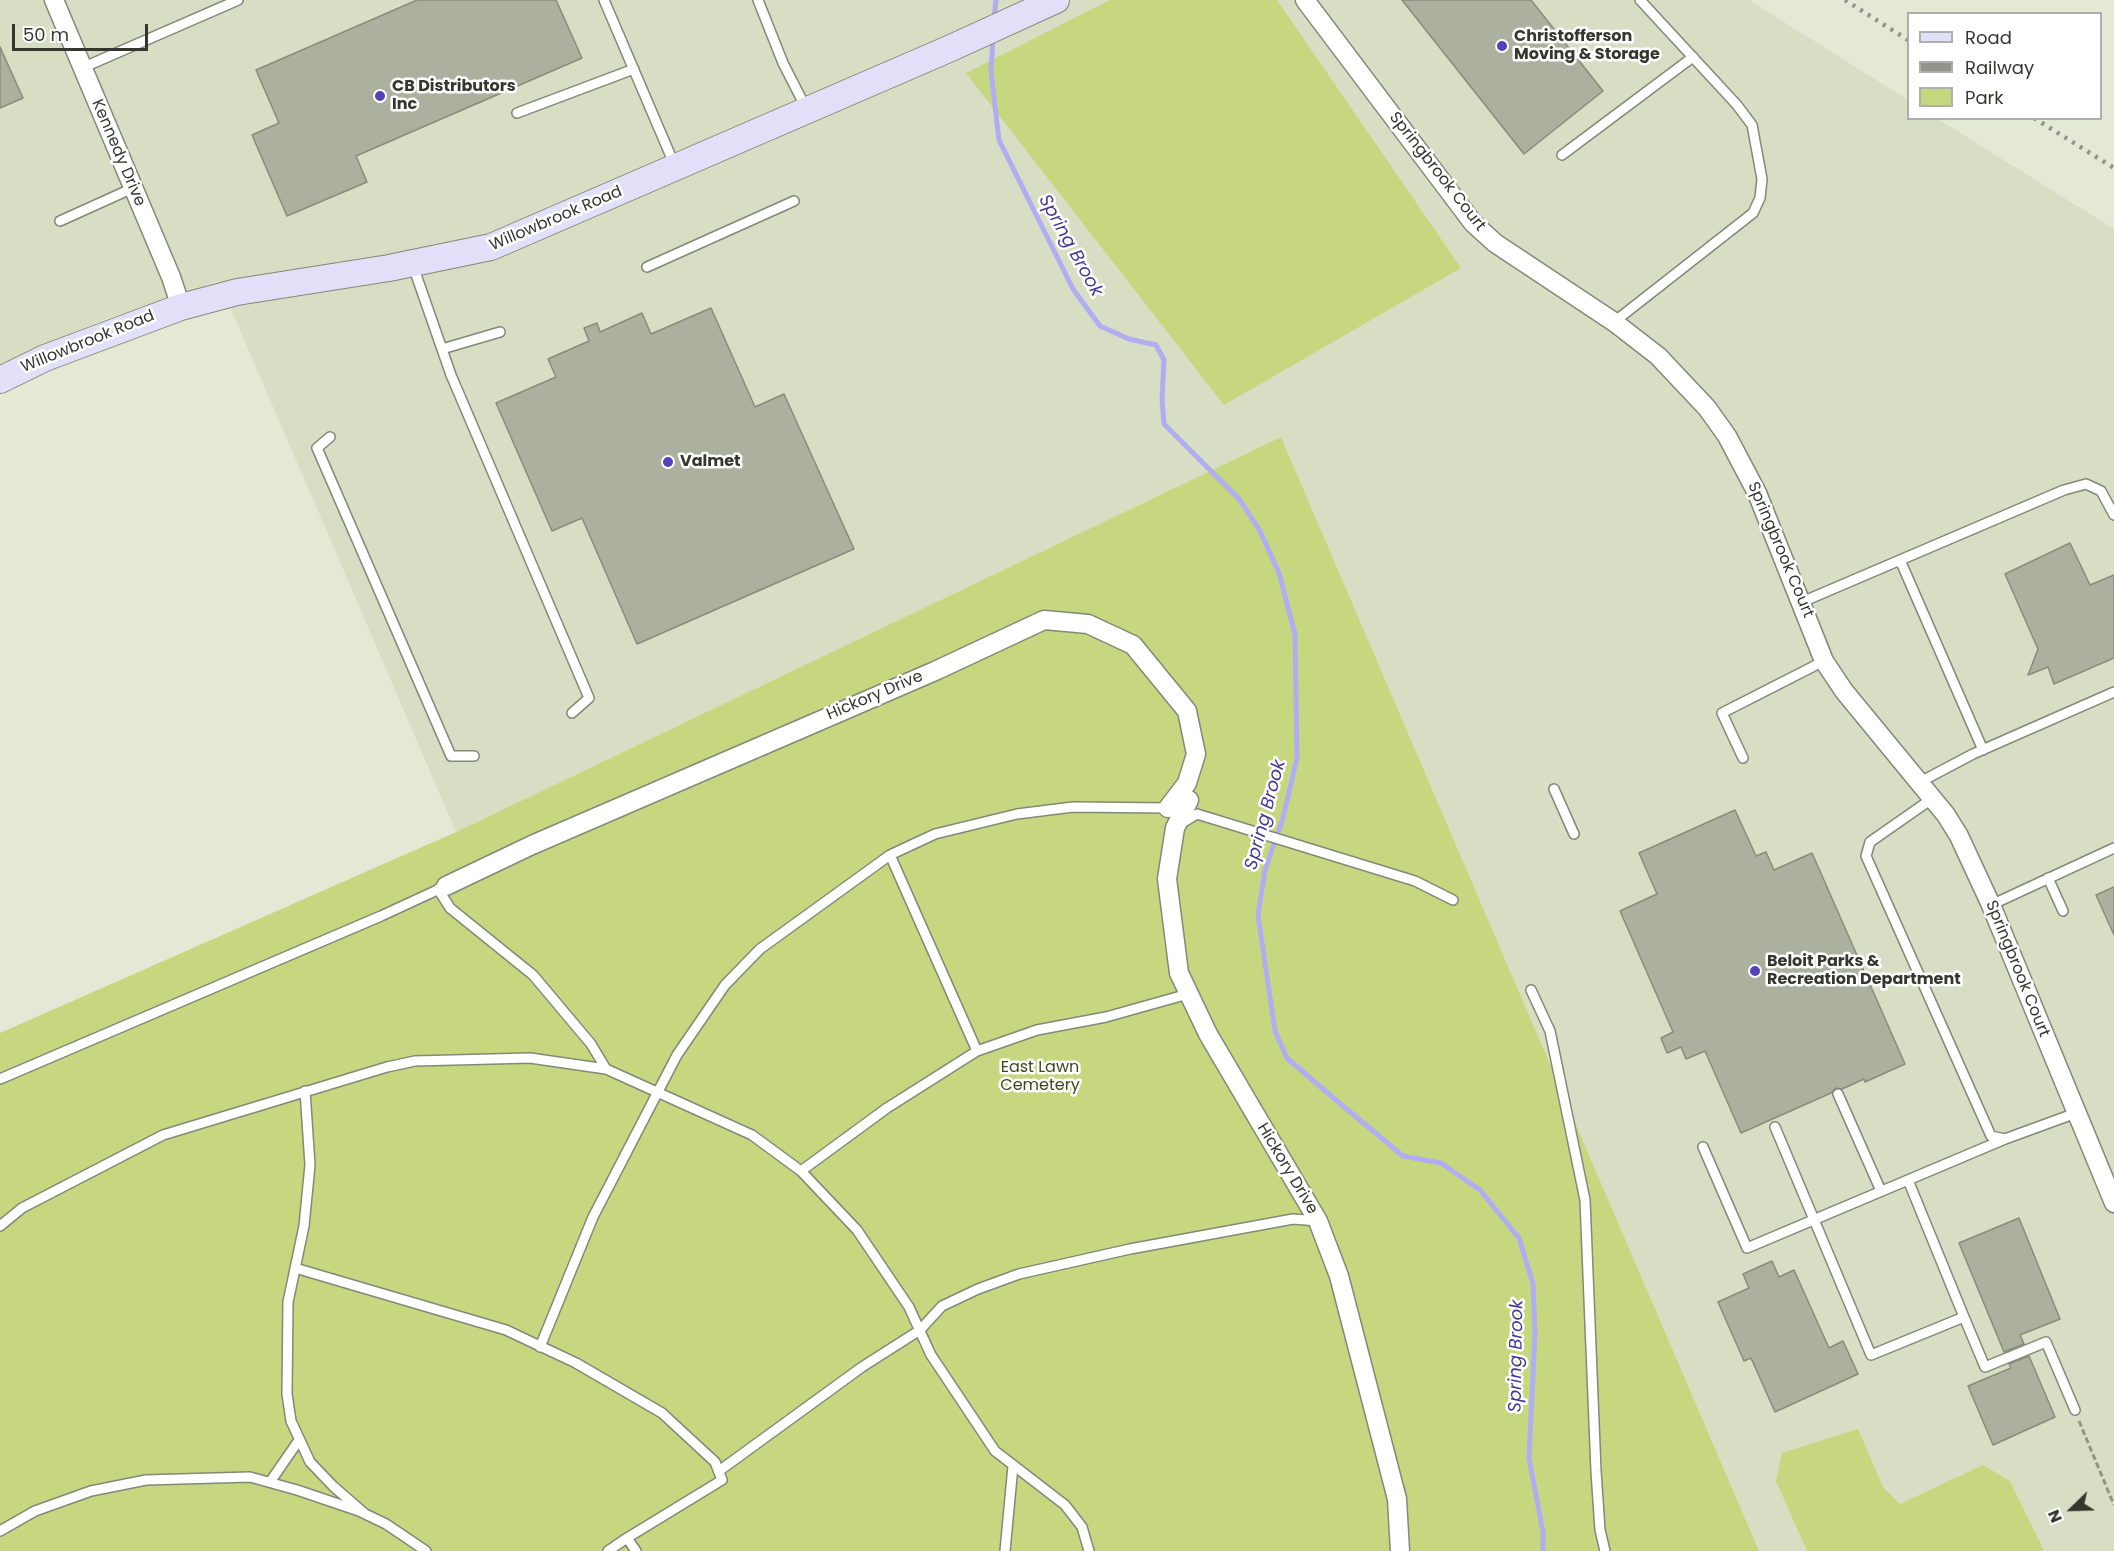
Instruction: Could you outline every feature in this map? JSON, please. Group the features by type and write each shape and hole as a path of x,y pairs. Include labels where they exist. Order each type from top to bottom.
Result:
{"street":[{"name":"Kennedy Drive","path":"54,0 180,307"},
{"name":"Willowbrook Road","path":"0,380 107,332 180,307 237,292 412,264 490,247 807,111 1056,0"},
{"name":"Springbrook Court","path":"1305,0 1473,223 1495,243 1614,322 1658,356 1686,383 1727,436 1757,493 1824,661 1844,690 1933,798 1959,836 1991,905 2113,1199"},
{"name":"Hickory Drive","path":"442,887 543,840 935,671 1044,620 1088,624 1133,645 1187,711 1196,754 1187,783 1168,808"},
{"name":"Hickory Drive","path":"1189,800 1174,828 1167,879 1179,973 1227,1067 1318,1221 1339,1276 1373,1398 1397,1499 1400,1551"}],"lane":[{"path":"82,68 238,0"},
{"path":"604,0 676,168"},
{"path":"758,0 783,63 807,111"},
{"path":"1614,322 1753,213 1760,198 1761,170 1752,125 1641,0"},
{"path":"1562,155 1693,57"},
{"path":"517,113 634,69"},
{"path":"60,221 133,188"},
{"path":"647,267 794,201"},
{"path":"412,264 442,350 589,698 572,713"},
{"path":"442,350 500,332"},
{"path":"330,437 317,448 451,756 474,756"},
{"path":"1802,602 2064,490 2086,484 2101,491 2114,515"},
{"path":"1900,560 1983,750"},
{"path":"1743,758 1722,712 1824,661"},
{"path":"1920,782 1983,750 2114,692"},
{"path":"1554,789 1574,834"},
{"path":"1933,798 1870,842 1866,856 1991,1136 2005,1139"},
{"path":"540,1347 593,1217 657,1091 677,1055 725,985 760,949 890,855 935,834 1017,814 1073,807 1168,808"},
{"path":"1174,828 1197,814 1415,881 1453,900"},
{"path":"1991,905 2114,848"},
{"path":"890,855 977,1051"},
{"path":"2048,878 2063,910"},
{"path":"0,1079 442,887 450,908 533,975 591,1044 606,1069"},
{"path":"1531,990 1550,1031 1585,1200 1596,1471 1600,1530 1605,1551"},
{"path":"801,1171 887,1108 977,1051 1036,1030 1106,1017 1188,994"},
{"path":"0,1226 22,1208 163,1135 305,1091 415,1061 530,1058 606,1069 752,1135 801,1171 857,1230 909,1307 931,1354 994,1451 1065,1505 1082,1527 1089,1551"},
{"path":"305,1091 310,1165 304,1226 288,1302 287,1394 291,1421 310,1462 365,1514"},
{"path":"1838,1094 1881,1191"},
{"path":"1703,1147 1747,1248 2005,1139 2076,1113"},
{"path":"1775,1127 1871,1355 1965,1317"},
{"path":"1908,1180 1985,1367 2046,1342 2075,1410"},
{"path":"718,1471 862,1367 920,1330 942,1306 978,1289 1029,1271 1118,1251 1293,1220 1318,1221"},
{"path":"295,1268 486,1324 540,1347 662,1413 715,1462 722,1480 608,1551"},
{"path":"270,1482 299,1440"},
{"path":"1005,1551 1013,1466"},
{"path":"0,1531 35,1511 80,1495 146,1480 250,1477 365,1514 386,1524 426,1551"},
{"path":"627,1538 636,1551"}],"path":[{"path":"2075,1410 2114,1505"}],"shaded area":[{"path":"0,0 1749,0 1907,99 1907,120 1940,120 2114,229 2114,1551 1759,1551 1281,437 456,832 219,281 103,320 0,366"}],"green space":[{"path":"1110,0 1277,0 1461,268 1224,405 966,73"},
{"name":"East Lawn Cemetery","path":"1281,437 1759,1551 0,1551 0,1033 456,832"},
{"path":"1858,1429 1883,1487 1900,1504 1983,1465 2010,1481 2044,1551 1807,1551 1776,1481 1782,1453"}],"building":[{"name":"CB Distributors Inc","path":"417,0 556,0 582,58 356,156 367,182 287,216 252,135 279,123 256,70"},
{"name":"Christofferson Moving & Storage","path":"1402,0 1531,0 1603,91 1524,154"},
{"path":"0,47 23,98 0,108"},
{"name":"Valmet","path":"711,308 755,407 784,394 854,549 637,644 582,518 552,531 496,403 556,377 548,359 589,341 584,328 597,323 600,332 642,313 651,334"},
{"path":"2070,543 2090,585 2114,575 2114,658 2054,684 2048,667 2028,675 2038,649 2005,574"},
{"name":"Beloit Parks & Recreation Department","path":"1735,810 1756,856 1766,852 1774,870 1812,853 1905,1064 1865,1082 1864,1079 1842,1089 1836,1088 1831,1093 1741,1133 1705,1051 1686,1059 1681,1047 1667,1053 1661,1038 1673,1032 1620,911 1657,894 1639,853"},
{"path":"2114,887 2114,935 2096,895"},
{"path":"2019,1218 2060,1319 2020,1335 2024,1344 2004,1352 1959,1243"},
{"path":"1772,1261 1779,1277 1794,1270 1829,1348 1843,1341 1858,1374 1775,1412 1751,1358 1744,1361 1718,1302 1749,1288 1743,1274"},
{"path":"2029,1356 2055,1417 1993,1445 1968,1386 2011,1368 2009,1364"}],"waterway":[{"name":"Spring Brook","path":"994,19 996,0"},
{"name":"Spring Brook","path":"993,37 991,72 999,140 1073,289 1100,326 1129,339 1156,345 1164,360 1162,399 1164,424 1240,500 1260,531 1279,573 1295,634 1297,758 1283,818 1265,870 1258,915 1275,1031 1287,1058 1331,1096 1403,1156 1441,1163 1480,1190 1519,1238 1533,1284 1535,1333 1529,1458 1543,1532 1543,1551"}],"railway":[{"path":"1845,0 1907,39"},
{"path":"2037,120 2114,168"}],"place":[{"name":"Christofferson Moving & Storage","path":"1502,46"},
{"name":"CB Distributors Inc","path":"380,96"},
{"name":"Valmet","path":"668,462"},
{"name":"Beloit Parks & Recreation Department","path":"1755,971"}]}
